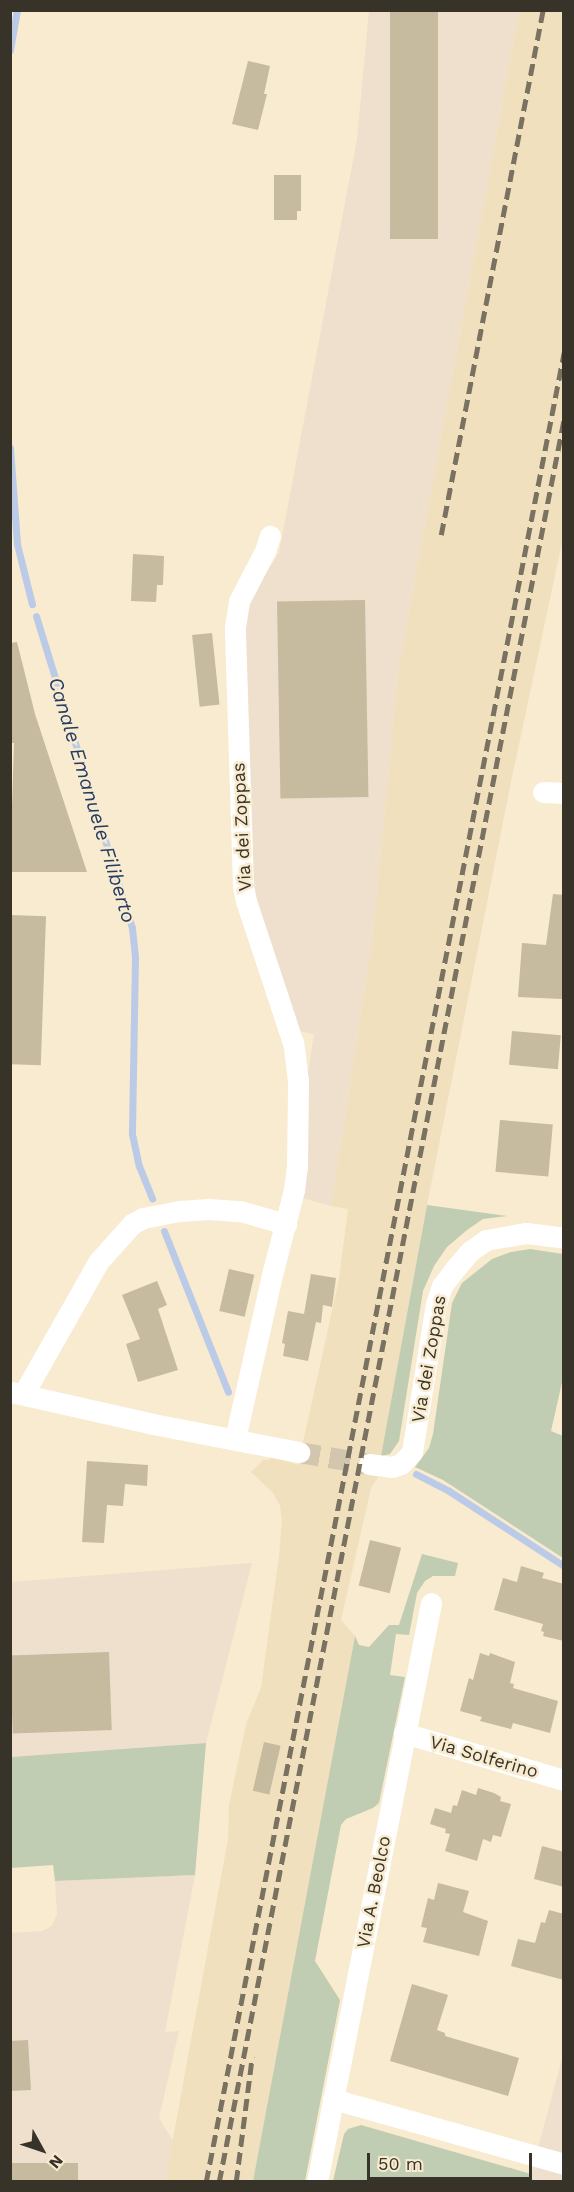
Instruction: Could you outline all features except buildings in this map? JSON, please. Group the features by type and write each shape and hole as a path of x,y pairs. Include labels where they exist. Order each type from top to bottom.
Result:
{"street":[{"name":"Via dei Zoppas","path":"235,1438 286,1224 297,1167 298,1081 293,1043 243,886 235,627 239,601 270,536"},
{"path":"286,1224 240,1211 209,1209 143,1218 132,1224 98,1262 17,1393 153,1424 299,1452"},
{"name":"Via dei Zoppas","path":"369,1464 392,1467 401,1464 412,1452 436,1304 442,1286 454,1269 469,1252 486,1240 526,1233 564,1238"},
{"name":"Via A. Beolco","path":"317,2181 431,1603"},
{"name":"Via Solferino","path":"404,1733 564,1780"},
{"path":"333,2099 564,2164"}],"shaded area":[{"path":"369,11 519,11 398,671 372,941 331,1206 302,1198 308,1072 314,1034 298,1031 253,892 244,622 253,593 279,553 357,139"},
{"path":"519,11 563,11 563,538 511,782 427,1205 377,1479 371,1488 341,1620 355,1636 253,2181 165,2182 228,1839 229,1805 246,1724 261,1688 279,1556 282,1521 280,1506 273,1493 251,1472 263,1460 269,1460 272,1456 298,1465 339,1279 348,1209 331,1206 372,941 398,671"},
{"path":"252,1563 206,1743 11,1757 11,1582"},
{"path":"195,1875 165,2032 179,2031 159,2118 173,2141 165,2181 11,2182 11,1933 42,1931 52,1926 57,1914 55,1881"},
{"path":"563,2055 563,2181 529,2182 531,2174"}],"green space":[{"path":"427,1205 507,1216 483,1219 447,1247 434,1266 423,1291 399,1441 390,1454 381,1456"},
{"path":"530,1249 563,1254 563,1378 551,1431 563,1436 563,1558 443,1480 415,1467 429,1448 433,1434 452,1303 462,1283 492,1259 511,1252"},
{"path":"422,1554 458,1563 455,1576 433,1576 425,1581 417,1593 409,1635 396,1634 390,1675 405,1677 379,1803 373,1808 346,1819 341,1825 315,1961 340,2000 305,2181 253,2181 355,1636 359,1645 369,1647 389,1625 399,1625"},
{"path":"206,1743 195,1875 55,1881 53,1865 11,1868 11,1757"},
{"path":"361,2125 531,2174 529,2181 333,2181 344,2134 348,2129"}],"waterway":[{"name":"Canale Emanuele Filiberto","path":"10,50 17,10"},
{"name":"Canale Emanuele Filiberto","path":"10,448 17,544 32,604"},
{"name":"Canale Emanuele Filiberto","path":"36,616 132,928 135,958 132,1134 139,1166 152,1199"},
{"name":"Canale Emanuele Filiberto","path":"164,1231 228,1392"},
{"name":"Canale Emanuele Filiberto","path":"416,1474 449,1491 564,1566"}],"tunnel":[{"path":"299,1452 369,1464"}],"railway":[{"path":"441,535 543,10"},
{"path":"206,2182 564,353"},
{"path":"219,2182 564,419"},
{"path":"236,2182 252,2057"}]}
